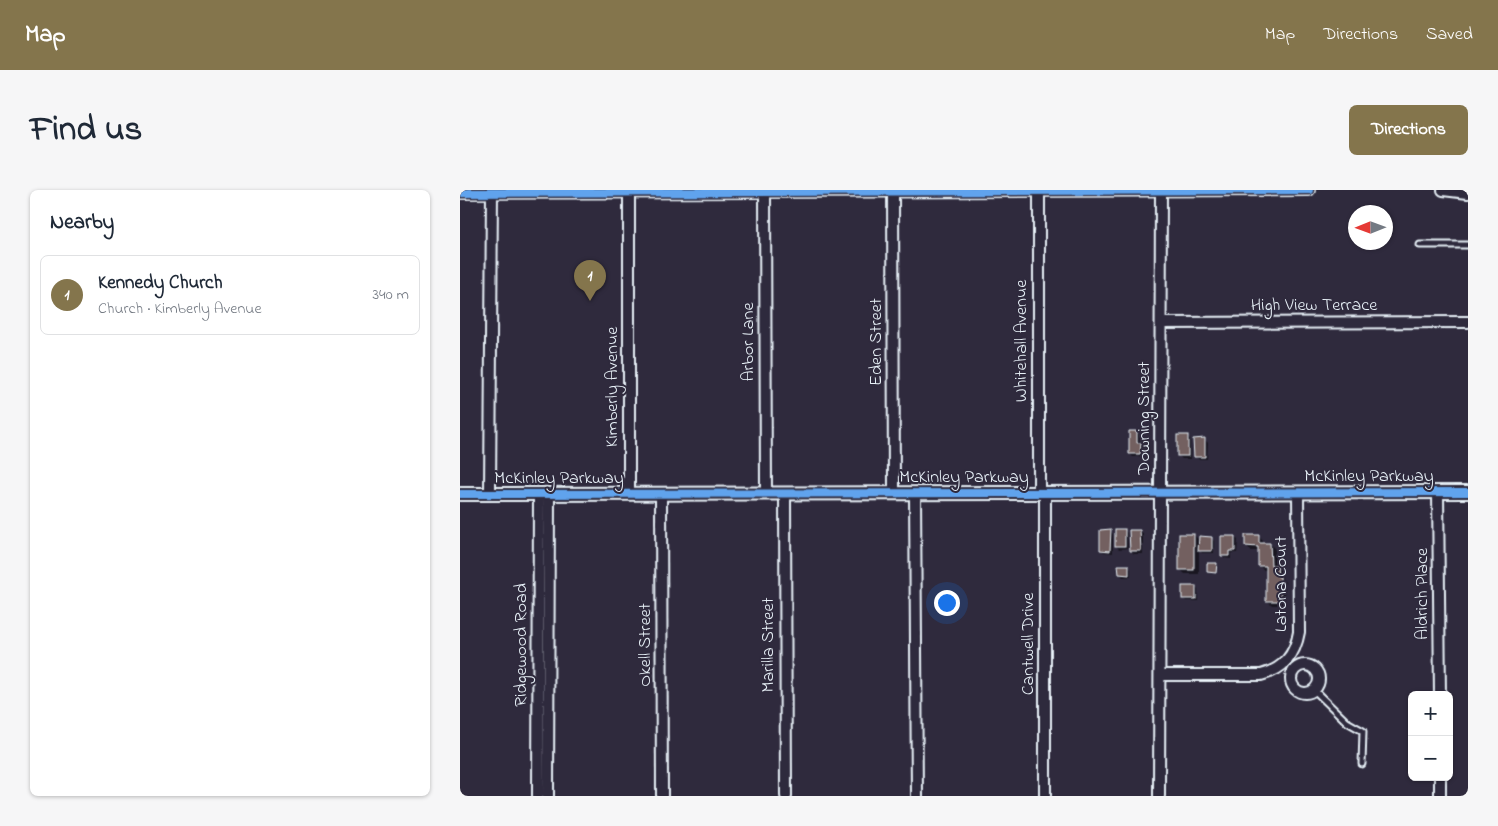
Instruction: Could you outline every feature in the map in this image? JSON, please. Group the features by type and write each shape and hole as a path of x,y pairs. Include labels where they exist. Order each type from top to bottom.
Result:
{"street":[{"name":"Downing Street","path":"1159,796 1161,190"},
{"path":"460,193 492,191 1309,190"},
{"path":"1443,190 1468,194"},
{"path":"490,494 492,191"},
{"name":"Kimberly Avenue","path":"629,191 629,494"},
{"name":"Arbor Lane","path":"766,191 766,494"},
{"name":"Eden Street","path":"893,191 894,493"},
{"name":"Whitehall Avenue","path":"1039,191 1042,493"},
{"name":"High View Terrace","path":"1161,323 1468,322"},
{"name":"Aldrich Place","path":"1438,492 1440,691"},
{"name":"McKinley Parkway","path":"460,494 1468,492"},
{"path":"915,493 917,796"},
{"name":"Cantwell Drive","path":"1042,493 1045,796"},
{"name":"Latona Court","path":"1287,661 1298,643 1299,632 1298,493"},
{"name":"Okell Street","path":"661,494 662,796"},
{"name":"Marilla Street","path":"785,494 786,796"},
{"name":"Ridgewood Road","path":"543,791 544,495"},
{"path":"1160,676 1261,675 1270,672 1287,661 1294,670"},
{"path":"1303,665 1310,666 1316,670 1319,680 1314,690 1303,693 1295,689 1291,678 1294,670 1303,665"},
{"path":"1440,781 1440,796"}],"lane":[{"path":"1420,244 1468,245"},
{"path":"1314,690 1347,722 1363,731 1362,764"}],"building":[{"path":"1129,431 1137,431 1137,443 1141,443 1140,454 1129,454"},
{"path":"1177,435 1188,435 1188,456 1177,456"},
{"path":"1205,438 1205,457 1194,457 1193,439"},
{"path":"1111,529 1110,551 1100,550 1100,530"},
{"path":"1115,529 1125,529 1125,546 1115,546"},
{"path":"1129,530 1140,530 1141,551 1130,551"},
{"path":"1179,534 1194,534 1194,570 1179,570"},
{"path":"1245,535 1259,535 1259,543 1270,543 1271,565 1277,565 1278,577 1280,576 1281,601 1266,601 1266,566 1258,566 1258,547 1245,546"},
{"path":"1199,536 1212,537 1212,551 1198,551"},
{"path":"1221,536 1235,536 1235,551 1229,551 1229,556 1221,556"},
{"path":"1207,563 1217,563 1216,573 1207,572"},
{"path":"1118,565 1129,565 1129,575 1119,574"},
{"path":"1182,586 1196,586 1196,599 1182,599"}],"cycle path":[{"path":"460,193 1309,190"},
{"path":"460,494 1468,492"}],"place":[{"name":"Kennedy Church","path":"590,301"}]}
